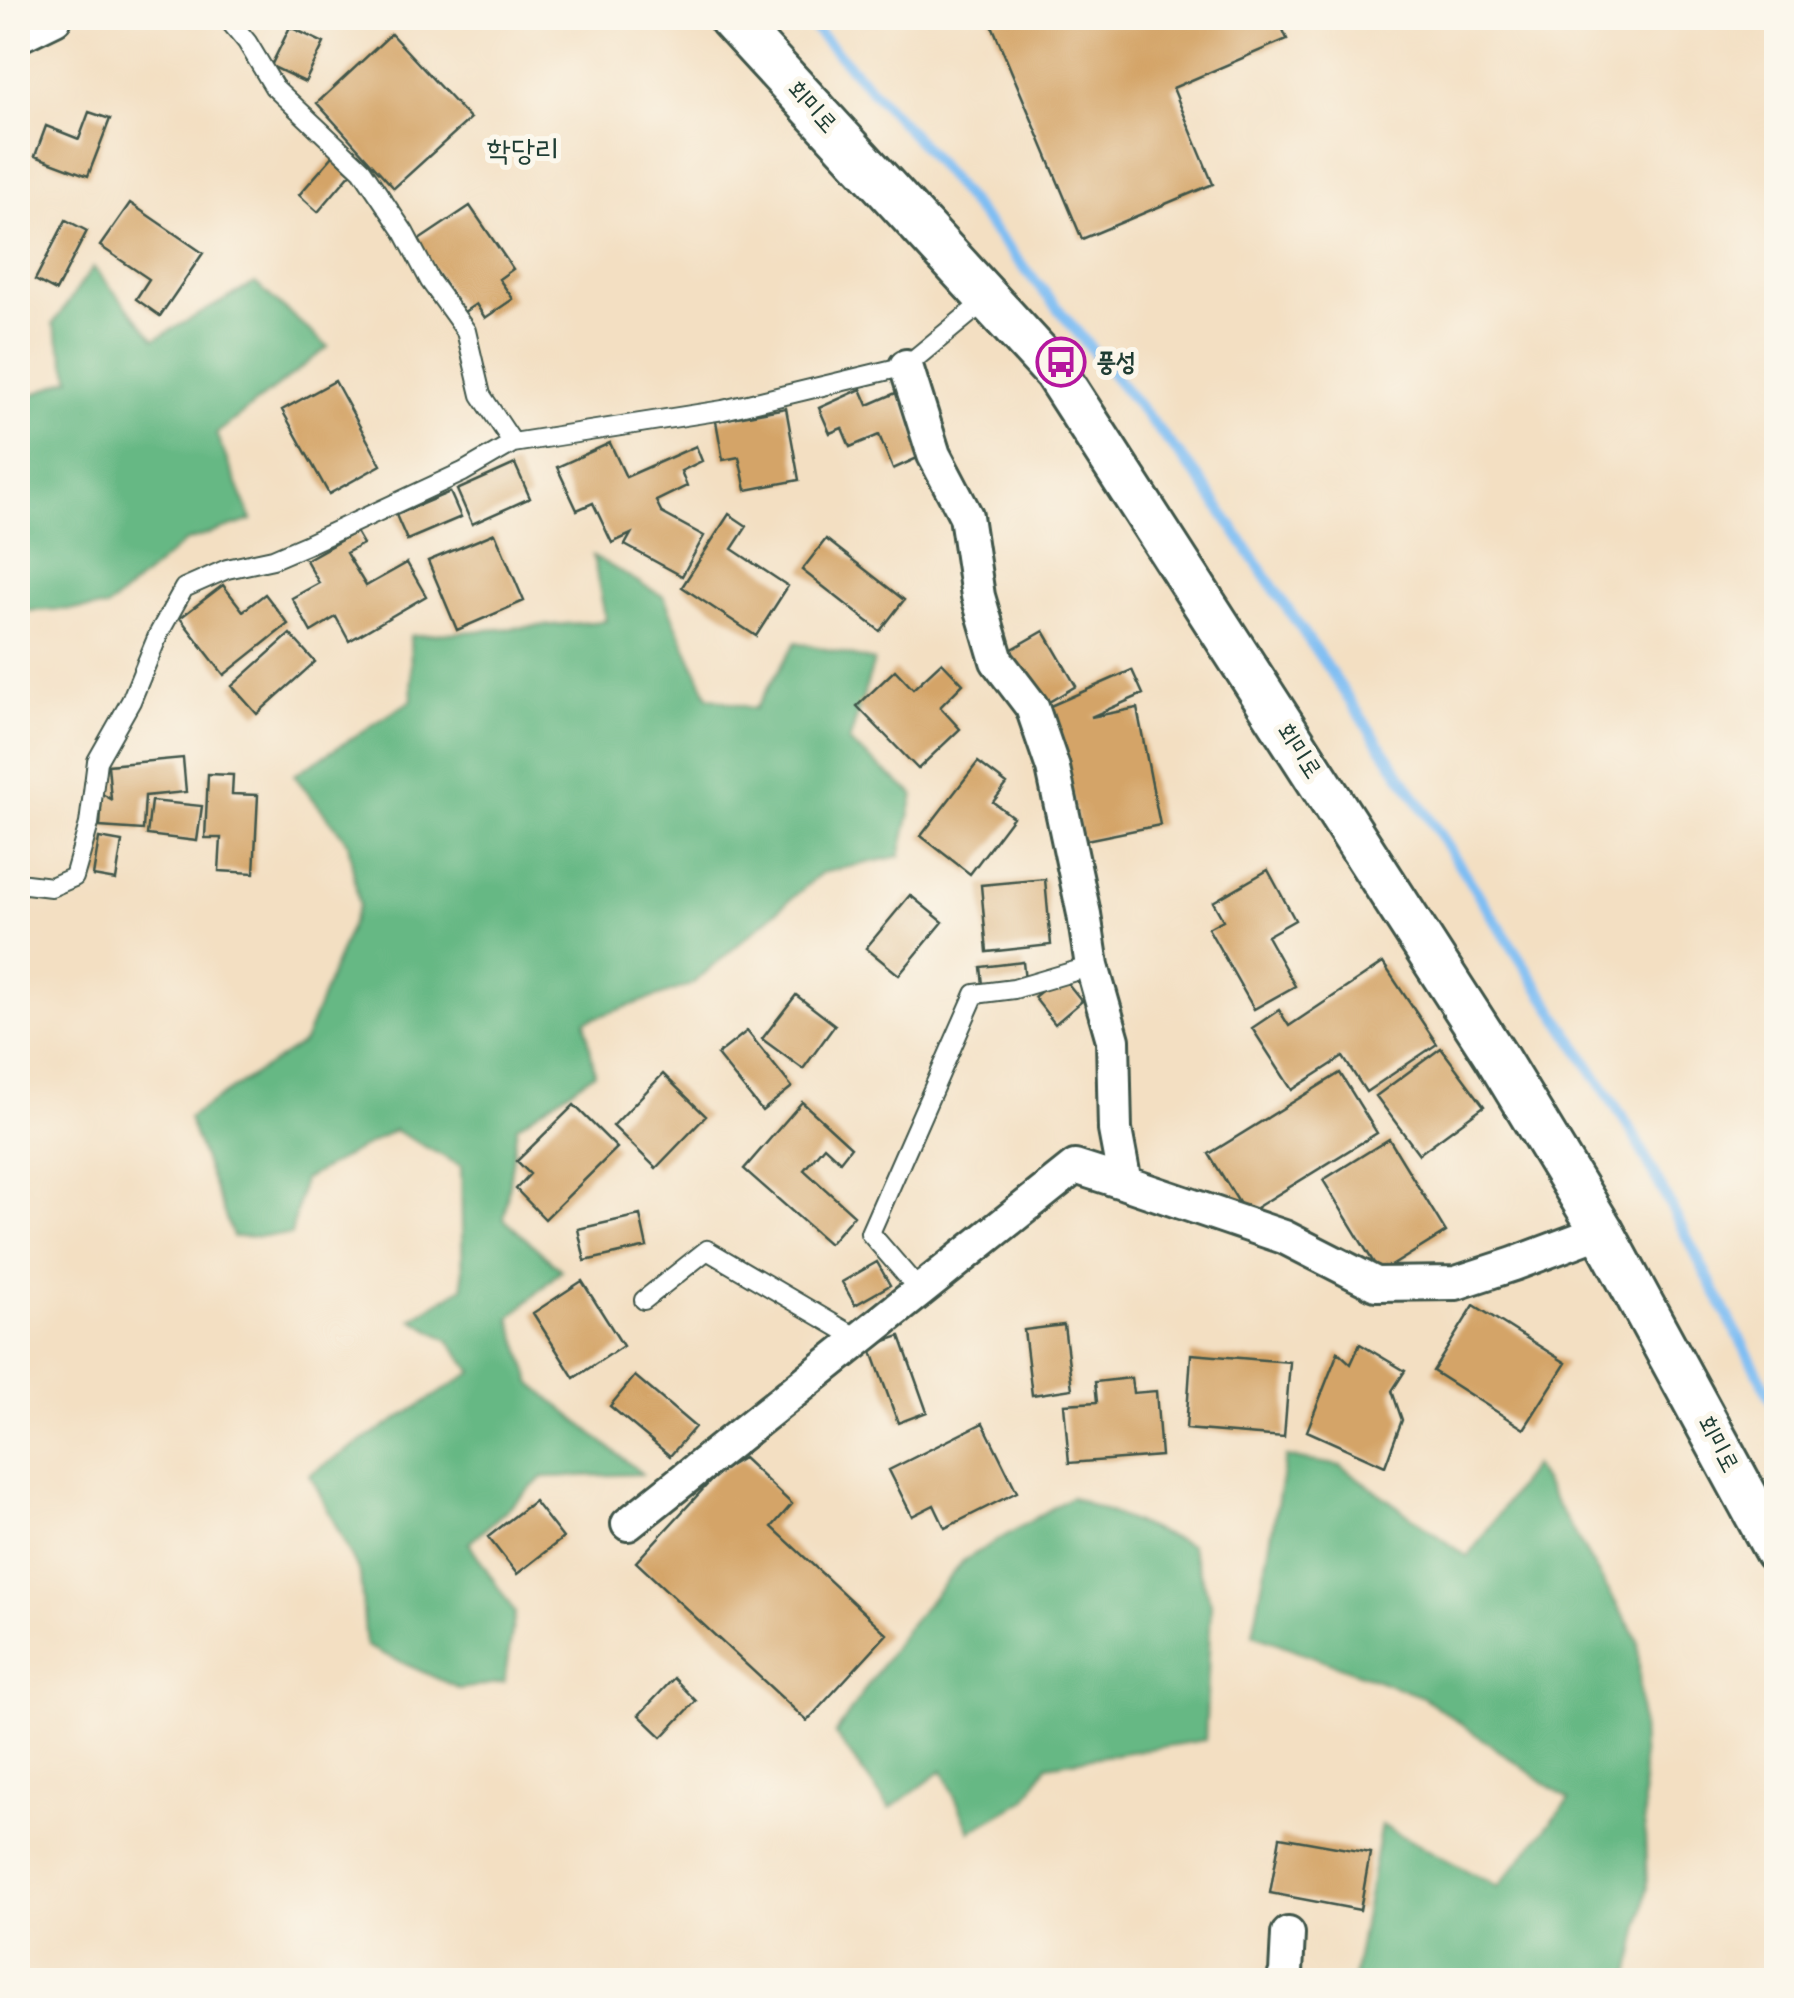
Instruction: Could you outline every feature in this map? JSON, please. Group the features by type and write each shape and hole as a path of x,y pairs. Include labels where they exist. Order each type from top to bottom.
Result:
{"street":[{"path":"18,36 54,18"},
{"name":"회미로","path":"730,18 1055,372 1497,1058 1602,1230 1776,1551"},
{"path":"906,366 934,455 966,516 978,596 997,661 1032,707 1053,768 1092,966 1113,1040 1114,1130 1125,1183"},
{"path":"628,1524 1075,1167 1284,1236 1376,1284 1456,1283 1602,1230"},
{"path":"1284,1980 1288,1934"}],"lane":[{"path":"227,18 274,87 362,170 404,232 430,281 466,331 481,395 513,443"},
{"path":"18,884 51,887 74,877 89,824 98,761 184,588 227,570 274,558 359,521 463,472 513,443 723,410 906,366 988,299"},
{"path":"920,1291 870,1234 976,994 1014,989 1092,966"},
{"path":"644,1300 706,1250 859,1339"}],"green space":[{"path":"93,267 155,339 255,283 328,347 216,434 252,520 184,542 107,608 18,611 18,401 71,378 53,324"},
{"path":"593,556 664,597 708,697 755,709 796,642 874,661 849,742 914,795 900,856 821,873 691,985 585,1021 595,1073 517,1126 504,1219 561,1270 510,1318 532,1384 642,1474 543,1477 469,1543 515,1613 504,1682 460,1689 366,1646 360,1574 310,1474 473,1372 448,1340 412,1319 463,1287 461,1166 394,1130 303,1180 291,1235 233,1237 188,1118 304,1042 359,905 348,842 294,775 412,700 410,636 606,621"},
{"path":"1286,1457 1341,1466 1468,1557 1533,1465 1638,1640 1647,1890 1629,1980 1353,1980 1381,1825 1498,1887 1569,1800 1423,1697 1253,1634"},
{"path":"1071,1497 1190,1545 1211,1603 1205,1740 1047,1765 1026,1799 970,1831 943,1770 890,1809 835,1734 905,1630 963,1561"}],"building":[{"path":"989,18 1278,18 1287,39 1173,88 1213,184 1082,239"},
{"path":"290,27 324,43 305,82 271,66"},
{"path":"391,34 470,119 394,188 317,103"},
{"path":"89,112 110,119 88,176 35,156 46,126 79,139"},
{"path":"333,156 351,173 318,212 299,195"},
{"path":"130,203 203,253 160,316 136,299 149,279 100,246"},
{"path":"470,206 513,269 499,279 513,299 485,318 476,304 464,312 416,242"},
{"path":"66,220 87,231 56,291 35,280"},
{"path":"335,381 381,465 329,494 282,410"},
{"path":"861,389 868,405 898,392 924,455 893,469 879,435 850,447 842,428 830,433 819,408"},
{"path":"786,408 799,480 746,490 739,457 723,460 716,421"},
{"path":"610,443 626,477 696,446 702,461 681,471 687,486 656,501 662,513 704,536 682,576 625,545 631,534 612,543 593,503 577,510 557,467"},
{"path":"515,464 530,498 472,524 457,490"},
{"path":"450,492 461,517 407,540 396,515"},
{"path":"729,514 747,526 732,549 788,586 756,636 682,587"},
{"path":"356,532 363,544 346,553 366,586 407,563 426,596 349,641 336,617 311,632 292,598 319,583 306,560"},
{"path":"495,533 524,601 457,630 428,561"},
{"path":"826,539 904,600 880,631 802,570"},
{"path":"223,585 243,611 265,594 288,624 224,675 180,618"},
{"path":"1044,631 1076,686 1042,706 1009,651"},
{"path":"290,634 315,662 257,714 232,686"},
{"path":"942,662 963,684 940,707 960,729 918,769 857,706 895,670 913,689"},
{"path":"1132,670 1143,694 1091,717 1137,708 1160,825 1081,841 1059,731 1050,735 1039,711"},
{"path":"183,758 186,792 145,796 143,830 100,827 102,794 111,799 108,765"},
{"path":"978,762 1007,784 993,802 1013,817 970,874 921,836"},
{"path":"208,774 233,775 232,794 258,795 254,873 219,871 221,838 205,838"},
{"path":"151,801 202,806 197,841 147,835"},
{"path":"99,838 122,842 116,880 93,876"},
{"path":"1268,870 1295,920 1267,936 1295,986 1254,1009 1208,928 1223,920 1213,902"},
{"path":"1045,879 1051,945 987,952 981,885"},
{"path":"910,895 943,922 899,975 866,948"},
{"path":"1023,962 1025,981 983,985 981,967"},
{"path":"1383,963 1437,1044 1366,1092 1343,1057 1292,1090 1252,1028 1279,1010 1289,1026"},
{"path":"1061,975 1082,1001 1055,1024 1034,997"},
{"path":"796,995 835,1025 803,1069 762,1039"},
{"path":"747,1031 792,1087 762,1111 717,1055"},
{"path":"1441,1048 1484,1106 1419,1154 1376,1096"},
{"path":"1340,1073 1377,1133 1246,1214 1209,1154"},
{"path":"663,1074 706,1116 656,1168 613,1126"},
{"path":"802,1102 851,1147 840,1161 824,1146 804,1170 854,1215 829,1244 744,1169"},
{"path":"574,1105 617,1148 545,1219 516,1189 530,1174 517,1161"},
{"path":"1389,1139 1446,1232 1380,1273 1323,1180"},
{"path":"640,1215 647,1247 585,1261 578,1229"},
{"path":"877,1262 890,1285 855,1305 842,1282"},
{"path":"582,1281 623,1346 574,1378 533,1313"},
{"path":"1474,1305 1566,1363 1524,1429 1433,1371"},
{"path":"1064,1325 1072,1389 1032,1395 1024,1330"},
{"path":"900,1336 927,1412 898,1423 870,1346"},
{"path":"1360,1344 1405,1371 1392,1391 1402,1420 1385,1466 1307,1431 1338,1352 1351,1364"},
{"path":"1191,1354 1290,1362 1284,1437 1186,1429"},
{"path":"635,1376 695,1427 670,1456 610,1406"},
{"path":"1131,1378 1133,1393 1156,1391 1161,1456 1069,1463 1064,1404 1097,1402 1095,1382"},
{"path":"983,1423 1017,1492 945,1528 934,1505 912,1516 889,1470"},
{"path":"743,1458 792,1504 772,1527 887,1634 807,1721 636,1562 719,1472"},
{"path":"534,1501 563,1538 517,1574 488,1537"},
{"path":"674,1678 696,1701 662,1737 639,1715"},
{"path":"1280,1837 1370,1853 1360,1910 1270,1893"}],"waterway":[{"path":"805,18 923,146 1201,481 1418,801 1632,1132 1776,1408"}],"place":[{"name":"풍성","path":"1061,362"}],"district":[{"name":"학당리","path":"523,150"}]}
